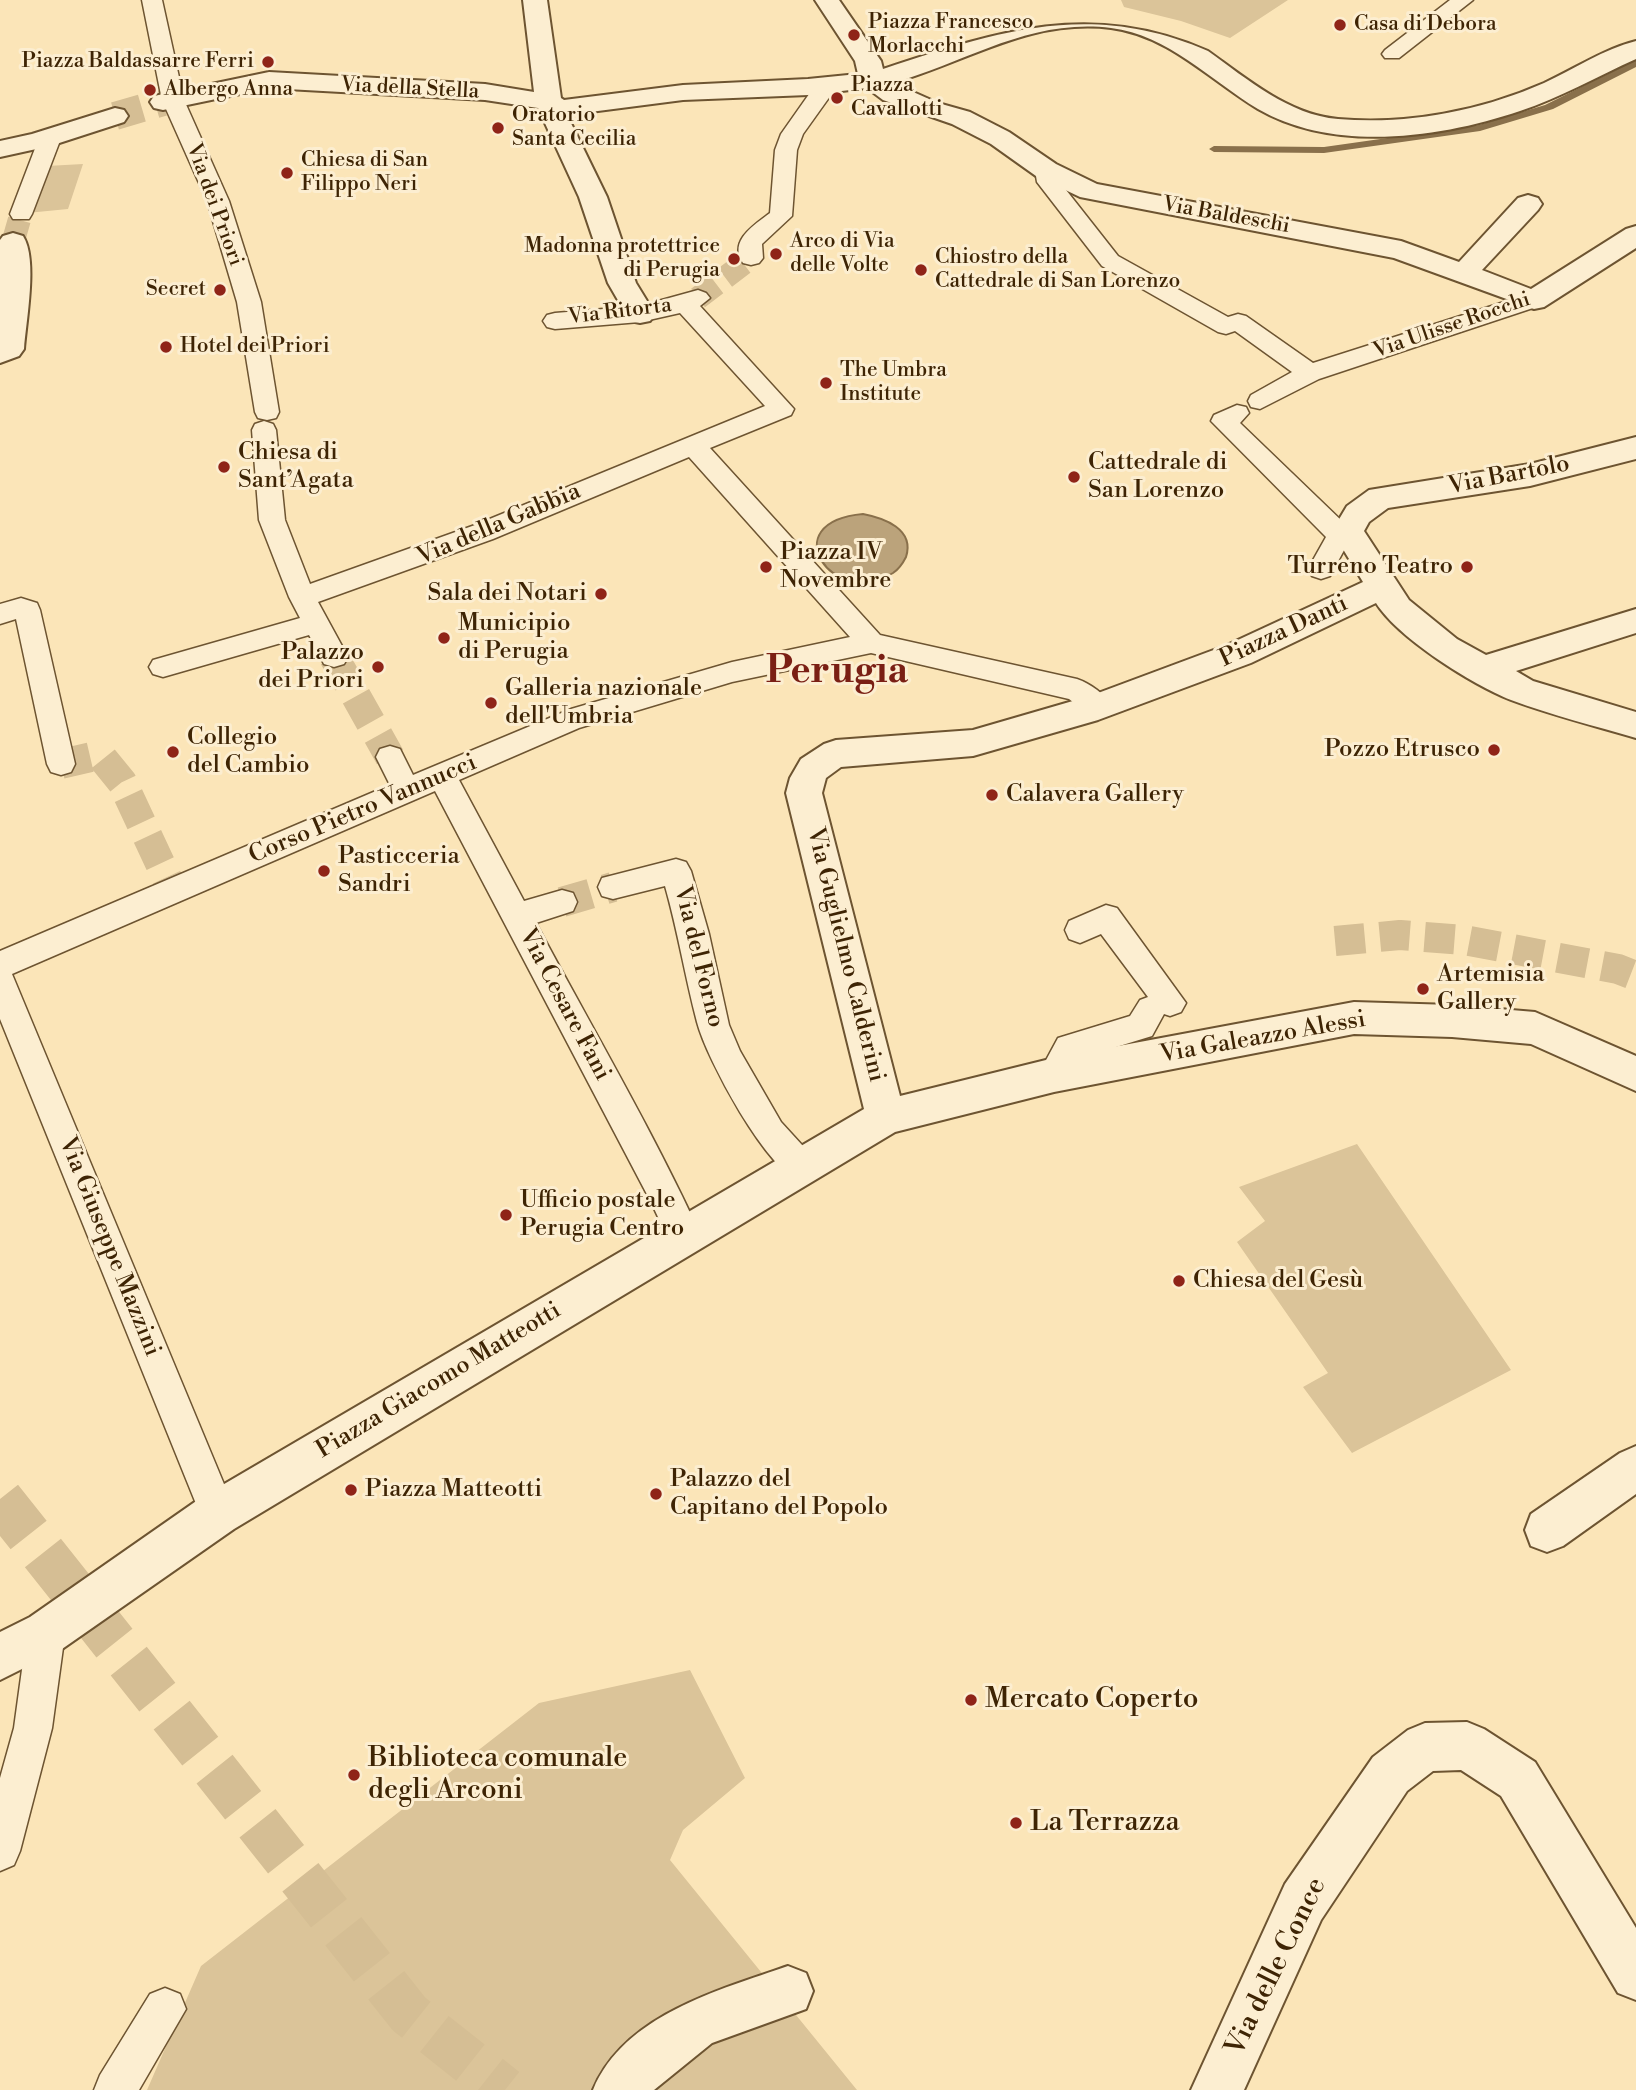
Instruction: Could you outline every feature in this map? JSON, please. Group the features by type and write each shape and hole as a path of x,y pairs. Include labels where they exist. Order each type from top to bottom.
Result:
{"street":[{"name":"Via dei Priori","path":"152,0 168,101 218,201 249,302 266,421 272,520 302,597 334,657"},
{"path":"535,0 548,102 593,197 622,283 640,314"},
{"path":"827,0 870,70"},
{"path":"1392,54 1463,0"},
{"name":"Via della Stella","path":"168,101 269,80 485,92 548,102 561,108 689,92 827,86 870,70 905,71 955,50 1033,24 1079,18 1122,22 1179,41 1254,95 1294,117 1315,123 1374,128 1472,115 1509,106 1557,88 1636,49"},
{"name":"Via Baldeschi","path":"870,70 892,94 961,118 1000,138 1046,170 1093,188 1401,250 1534,300"},
{"path":"751,258 750,243 757,234 781,216 786,150 792,135 827,86"},
{"path":"0,149 40,140 116,116"},
{"path":"21,214 40,140"},
{"path":"1046,170 1048,182 1110,261 1226,326 1238,323 1310,373"},
{"path":"1465,272 1528,204"},
{"name":"Via Ulisse Rocchi","path":"1259,401 1310,373 1534,300 1636,235"},
{"path":"5,351 16,266 13,242"},
{"name":"Via Ritorta","path":"555,321 640,314 691,301"},
{"name":"Via della Gabbia","path":"302,597 385,572 500,528 782,409 691,301"},
{"name":"Piazza Danti","path":"1230,417 1344,533 1397,608 1445,648 1522,690 1636,725"},
{"path":"693,445 871,643 1077,690 1098,707"},
{"name":"Via Bartolo","path":"1380,498 1530,475 1636,448"},
{"name":"Piazza Danti","path":"1321,569 1358,514 1380,498"},
{"name":"Piazza Danti","path":"1098,707 1239,654 1381,587"},
{"path":"0,614 21,608 27,610 61,764"},
{"path":"1481,669 1636,621"},
{"path":"163,667 317,623"},
{"name":"Corso Pietro Vannucci","path":"0,965 571,720 732,672 871,643"},
{"name":"Via Guglielmo Calderini","path":"886,1116 804,793 808,774 820,762 836,754 973,743 1098,707"},
{"path":"390,757 407,791"},
{"name":"Via Cesare Fani","path":"442,776 663,1191 684,1236"},
{"name":"Via del Forno","path":"613,887 676,871 691,922 713,1026 728,1059 770,1132 801,1167"},
{"path":"517,916 562,902"},
{"path":"1054,1075 1069,1048 1141,1026 1160,1006 1106,917 1080,930"},
{"name":"Via Giuseppe Mazzini","path":"0,981 218,1513"},
{"name":"Via Galeazzo Alessi","path":"886,1116 1054,1075 1354,1018 1452,1021 1535,1028 1636,1074"},
{"name":"Piazza Giacomo Matteotti","path":"0,1657 46,1633 218,1513 886,1116"},
{"path":"1547,1530 1636,1468"},
{"path":"0,1851 33,1728 46,1633"},
{"name":"Via delle Conce","path":"1217,2090 1303,1902 1390,1774 1424,1747 1467,1746 1518,1779 1636,1975"},
{"path":"619,2090 645,2062 697,2023 788,1991"},
{"path":"115,2090 164,2009"}],"shaded area":[{"path":"1121,0 1288,0 1230,38 1181,21 1124,7"},
{"path":"83,164 68,209 27,213 47,166"},
{"path":"863,514 896,526 906,539 908,547 902,564 893,573 871,581 850,581 833,573 821,560 817,546 821,532 836,520"},
{"path":"1357,1144 1511,1370 1352,1453 1303,1387 1328,1373 1237,1242 1265,1221 1239,1187"},
{"path":"690,1670 745,1778 683,1830 670,1860 857,2090 147,2090 201,1966 539,1703"}],"waterway":[{"path":"1214,149 1324,150 1480,128 1549,107 1636,63"}],"tunnel":[{"path":"115,116 163,102"},
{"path":"13,242 21,214"},
{"path":"698,298 751,258"},
{"path":"334,657 390,757"},
{"path":"61,764 100,755 122,782 173,891"},
{"path":"562,902 613,887"},
{"path":"1335,941 1400,935 1464,940 1618,969 1636,976"},
{"path":"0,1499 409,2014 505,2090"}],"place":[{"name":"Casa di Debora","path":"1340,25"},
{"name":"Piazza Francesco Morlacchi","path":"854,35"},
{"name":"Piazza Baldassarre Ferri","path":"268,62"},
{"name":"Albergo Anna","path":"150,90"},
{"name":"Piazza Cavallotti","path":"837,98"},
{"name":"Oratorio Santa Cecilia","path":"498,128"},
{"name":"Chiesa di San Filippo Neri","path":"287,173"},
{"name":"Arco di Via delle Volte","path":"776,254"},
{"name":"Madonna protettrice di Perugia","path":"734,259"},
{"name":"Chiostro della Cattedrale di San Lorenzo","path":"921,270"},
{"name":"Secret","path":"220,290"},
{"name":"Hotel dei Priori","path":"166,347"},
{"name":"The Umbra Institute","path":"826,383"},
{"name":"Chiesa di Sant’Agata","path":"224,467"},
{"name":"Cattedrale di San Lorenzo","path":"1074,477"},
{"name":"Piazza IV Novembre","path":"766,567"},
{"name":"Turreno Teatro","path":"1467,567"},
{"name":"Sala dei Notari","path":"601,594"},
{"name":"Municipio di Perugia","path":"444,638"},
{"name":"Palazzo dei Priori","path":"378,667"},
{"name":"Galleria nazionale dell'Umbria","path":"491,703"},
{"name":"Pozzo Etrusco","path":"1494,750"},
{"name":"Collegio del Cambio","path":"173,752"},
{"name":"Calavera Gallery","path":"992,795"},
{"name":"Pasticceria Sandri","path":"324,871"},
{"name":"Artemisia Gallery","path":"1423,989"},
{"name":"Ufficio postale Perugia Centro","path":"506,1215"},
{"name":"Chiesa del Gesù","path":"1179,1281"},
{"name":"Piazza Matteotti","path":"351,1490"},
{"name":"Palazzo del Capitano del Popolo","path":"656,1494"},
{"name":"Mercato Coperto","path":"971,1700"},
{"name":"Biblioteca comunale degli Arconi","path":"354,1775"},
{"name":"La Terrazza","path":"1016,1823"}],"district":[{"name":"Perugia","path":"837,673"}]}
